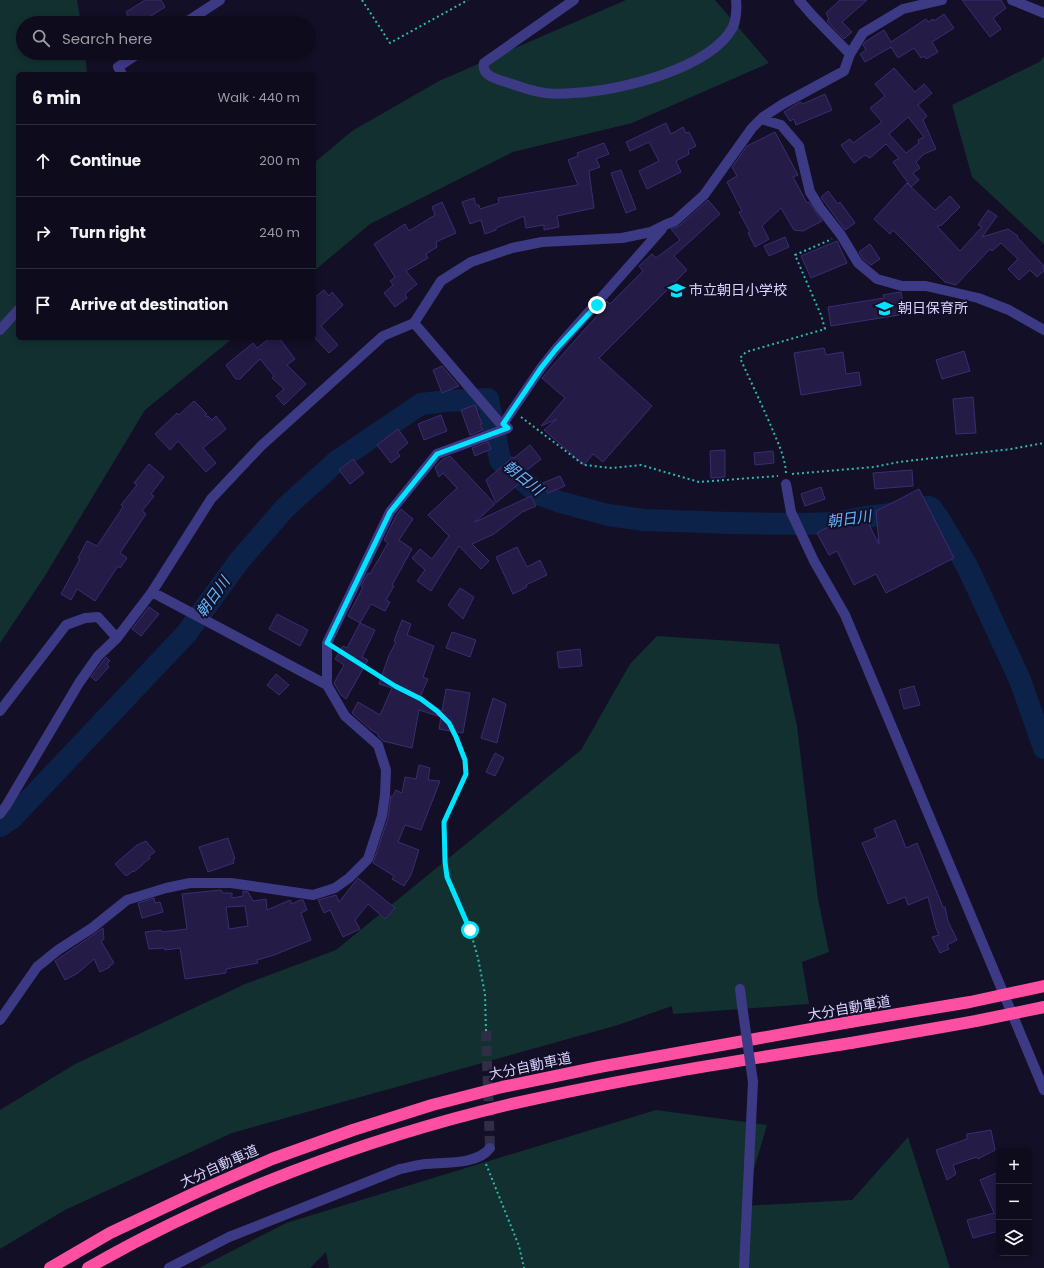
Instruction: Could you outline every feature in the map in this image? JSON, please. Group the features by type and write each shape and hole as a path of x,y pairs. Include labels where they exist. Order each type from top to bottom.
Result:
{"highway":[{"name":"大分自動車道","path":"50,1268 110,1233 199,1191 287,1154 353,1130 432,1105 502,1087 599,1067 970,1002 1044,986"},
{"path":"88,1268 121,1249 206,1208 272,1180 360,1147 437,1124 506,1106 603,1084 851,1043 976,1021 1044,1007"}],"street":[{"path":"196,16 220,0"},
{"path":"574,0 484,63 484,71 498,80 536,92 574,93 613,89 667,73 706,55 727,36 734,25 736,0"},
{"path":"799,0 850,54"},
{"path":"0,814 79,682 98,656 117,638 152,592 211,499 261,446 383,336 414,322 441,281 471,262 512,248 542,242 622,238 651,232 675,221 704,195 752,128 761,119 783,104 844,71 850,54 863,33 903,9 942,0"},
{"path":"1012,0 1044,13"},
{"path":"121,72 118,66 128,60"},
{"path":"761,119 780,125 799,146 810,192 820,208 841,235 858,263 877,279 902,286 926,286 978,298 1009,310 1044,330"},
{"path":"503,424 541,368 556,349 597,305 667,224"},
{"path":"0,330 16,312"},
{"path":"327,686 327,643 390,512 437,454 508,428 414,322"},
{"path":"786,480 791,512 814,561 845,615 1044,1090"},
{"path":"0,1019 37,967 58,950 92,928 127,900 166,888 190,883 231,883 313,895 335,888 350,878 368,858 375,839 382,816 386,770 378,745 345,716 327,686 152,592"},
{"path":"0,711 66,625 85,618 98,617 117,638"},
{"path":"740,989 753,1082 744,1268"},
{"path":"168,1268 230,1237 400,1169 424,1164 468,1161 486,1152"}],"path":[{"path":"362,0 390,43 468,0"},
{"path":"786,480 785,466 780,448 763,406 740,358 746,352 825,329 821,315 795,255 841,235"},
{"path":"512,410 584,465 612,468 641,466 699,482 786,480 899,462 1003,450 1044,443"},
{"path":"327,643 395,686 421,699 437,711 449,723 456,737 465,760 466,774 444,822 445,862 447,877 470,930 478,958 485,994 486,1031"},
{"path":"486,1152 519,1246 524,1268"}],"green space":[{"path":"0,0 77,0 80,16 16,16 16,60 86,60 87,72 16,72 16,340 231,340 145,410 43,579 0,643"},
{"path":"626,0 715,0 769,63 632,123 513,152 370,224 316,269 316,161 352,131 439,81"},
{"path":"1044,56 1044,244 972,177 952,105 1041,61"},
{"path":"657,636 779,644 797,726 818,899 829,952 802,962 809,1004 673,1014 672,1006 618,1025 232,1133 65,1210 0,1249 0,1110 75,1064 245,984 336,950 581,750 630,664"},
{"path":"656,1110 767,1125 743,1206 852,1200 908,1137 950,1268 329,1268 326,1252 310,1268 199,1268 286,1223"}],"building":[{"path":"145,0 161,0 165,7 151,16 128,16 126,12"},
{"path":"840,0 867,0 842,22 852,32 844,39 827,21 829,19 826,13"},
{"path":"962,0 1001,0 1006,8 993,18 1001,29 990,37"},
{"path":"944,14 954,28 932,42 938,52 926,59 924,56 921,58 914,48 898,58 891,47 865,62 860,54 866,50 863,45 865,42 884,30 891,42 926,19 928,22 933,19 934,21"},
{"path":"894,68 915,92 924,84 932,93 918,105 927,116 923,120 936,149 924,154 916,162 920,168 913,173 919,180 911,187 893,162 899,158 886,144 870,158 865,155 854,163 841,145 850,139 853,143 882,122 870,108 885,96 875,84","holes":["908,117 924,137 918,140 919,143 906,153 889,134"]},
{"path":"825,94 832,110 796,125 794,119 790,121 784,112 800,102 803,104"},
{"path":"666,123 671,134 683,127 686,133 689,132 696,146 688,150 689,154 676,161 681,172 647,189 639,171 659,161 649,142 630,151 626,142"},
{"path":"775,132 798,175 793,177 807,203 809,202 822,221 803,231 794,230 781,208 762,226 769,239 755,247 748,233 750,232 739,212 742,211 727,182 737,176 732,167 747,146"},
{"path":"604,143 609,154 596,159 600,167 589,171 594,208 557,216 559,227 544,230 544,225 526,228 524,216 485,234 481,220 470,224 462,202 474,198 476,205 479,205 480,209 499,203 498,198 578,185 568,160 578,156 577,153"},
{"path":"621,170 636,209 626,213 611,173"},
{"path":"907,183 935,210 950,196 960,207 942,225 937,226 960,251 982,227 978,225 988,210 997,216 982,237 1008,229 1018,236 1017,237 1044,266 1044,271 1037,277 1030,270 1019,280 1008,269 1018,259 1001,243 992,251 990,249 956,285 945,282 893,230 890,234 874,219"},
{"path":"828,191 838,204 840,202 855,223 845,230 821,197"},
{"path":"708,200 720,214 674,256 687,270 599,358 652,406 603,462 593,454 584,465 544,430 557,419 541,426 565,398 542,378 599,314 597,312 607,301 610,304 643,271 639,266 652,254 656,258 680,240 671,229 679,226"},
{"path":"442,202 456,233 436,242 437,247 426,254 428,258 406,271 417,284 405,294 407,298 395,307 384,293 393,285 390,281 395,277 374,244 405,224 409,231 435,215 432,207"},
{"path":"785,237 789,247 769,256 764,246"},
{"path":"837,241 847,263 811,278 801,256"},
{"path":"870,244 880,259 871,265 863,259 859,252"},
{"path":"324,290 329,296 332,292 343,305 321,326 338,345 329,353 316,339 316,296"},
{"path":"901,292 905,314 831,326 828,307 884,298 883,295"},
{"path":"267,340 281,340 295,359 287,365 306,384 284,405 276,396 284,389 272,378 274,376 260,359 240,379 236,379 234,377 226,365 253,343 257,348"},
{"path":"824,348 826,355 843,352 846,374 859,372 861,385 801,395 794,353"},
{"path":"964,351 970,371 942,379 936,360"},
{"path":"442,366 459,386 442,393 433,370"},
{"path":"973,397 976,433 956,434 953,399"},
{"path":"194,401 207,414 205,415 206,417 208,416 212,420 216,416 226,429 203,448 216,463 206,472 178,441 170,450 155,434 177,413 179,415"},
{"path":"475,405 483,430 470,435 461,410"},
{"path":"441,415 447,431 424,440 418,424"},
{"path":"398,429 408,443 397,452 400,456 391,463 377,445"},
{"path":"488,442 491,449 475,456 472,448"},
{"path":"530,445 541,459 526,471 529,475 496,503 486,480"},
{"path":"725,450 725,477 711,478 710,451"},
{"path":"773,451 774,463 755,465 754,453"},
{"path":"450,456 495,504 475,522 531,496 536,506 522,512 494,534 472,544 489,561 481,569 459,546 431,591 417,581 425,570 412,558 420,549 432,559 449,536 428,515 457,488 443,473 439,477 435,467 443,459"},
{"path":"353,459 364,473 350,484 339,470"},
{"path":"149,464 164,477 151,494 154,496 142,511 146,514 120,553 127,558 120,568 118,566 95,601 77,589 71,600 61,594 80,559 78,558 87,541 97,546 123,507 121,505 137,485 134,483"},
{"path":"912,470 913,486 875,489 873,473"},
{"path":"560,476 565,486 548,493 543,483"},
{"path":"821,487 825,499 805,506 801,494"},
{"path":"919,489 954,558 886,593 876,574 854,585 837,551 829,555 817,533 861,509 879,544 876,511"},
{"path":"401,509 413,519 399,540 412,549 392,585 394,586 386,600 390,602 385,611 371,604 360,623 348,616 363,587 361,586 368,573 370,574 388,543 384,540"},
{"path":"517,547 527,567 540,560 547,575 526,585 527,587 513,594 496,557"},
{"path":"460,588 474,597 463,619 448,605"},
{"path":"149,607 159,614 141,636 132,629"},
{"path":"277,614 308,630 300,646 269,629"},
{"path":"402,620 411,624 407,635 434,646 423,677 428,679 420,697 442,711 446,689 470,693 463,733 439,729 441,717 419,710 412,748 383,741 378,734 352,713 358,702 380,715 392,688 379,684 389,655 396,642 394,641"},
{"path":"360,623 375,630 362,657 368,660 346,699 341,695 334,683 344,665 335,659 343,646 347,648"},
{"path":"452,632 476,640 470,657 446,648"},
{"path":"580,649 582,666 559,668 557,652"},
{"path":"106,657 110,661 107,664 109,667 96,681 91,677"},
{"path":"276,674 289,685 279,695 267,685"},
{"path":"914,686 920,705 904,709 899,690"},
{"path":"493,698 506,704 497,743 481,738"},
{"path":"495,753 504,758 495,776 486,772"},
{"path":"419,765 430,768 428,780 440,781 421,830 405,825 398,842 419,850 411,875 404,886 392,879 394,876 373,863 388,818 391,796 393,796 396,790 402,793 405,777 416,779"},
{"path":"895,820 906,848 917,843 943,907 945,907 948,921 957,940 947,945 949,949 940,953 932,937 939,935 928,897 908,905 905,897 888,904 862,843 877,837 874,829"},
{"path":"228,838 235,859 233,859 234,863 208,872 199,847"},
{"path":"146,841 155,852 149,856 150,858 134,872 133,871 126,876 115,864 137,845"},
{"path":"358,878 395,908 385,919 368,904 355,920 360,929 343,937 330,910 324,913 318,900 336,895 339,902"},
{"path":"221,890 223,893 232,893 232,898 243,896 243,891 248,892 253,901 266,899 267,910 290,900 292,904 303,900 307,910 301,913 311,940 274,955 257,960 258,963 226,969 226,973 185,979 180,948 165,950 165,948 149,949 145,932 161,930 162,932 187,929 182,894","holes":["245,906 248,926 229,929 226,907"]},
{"path":"154,898 155,903 160,902 163,912 142,918 138,903"},
{"path":"103,928 104,939 101,941 114,963 109,966 110,967 100,972 94,959 78,973 65,980 55,961"},
{"path":"991,1130 995,1150 978,1159 977,1157 953,1165 956,1174 947,1180 936,1150 967,1139 967,1134"},
{"path":"996,1173 996,1232 973,1238 967,1220 994,1213 980,1180"}],"waterway":[{"name":"朝日川","path":"0,826 12,818 186,634 239,561 285,508 337,461 421,404 446,401 488,399 500,460 513,473 541,495 560,502 608,515 644,520 801,524 836,523 865,517 892,514 911,508 929,507 939,519 967,566 1020,680 1044,748"}],"tunnel":[{"path":"486,1031 490,1148"}],"place":[{"name":"市立朝日小学校","path":"676,290"},
{"name":"朝日保育所","path":"885,308"}],"route":[{"path":"470,930 447,877 445,862 444,822 466,774 465,760 456,737 449,723 437,711 421,699 395,686 327,643 390,512 437,454 508,428 503,424 541,368 556,349 597,305"}]}
